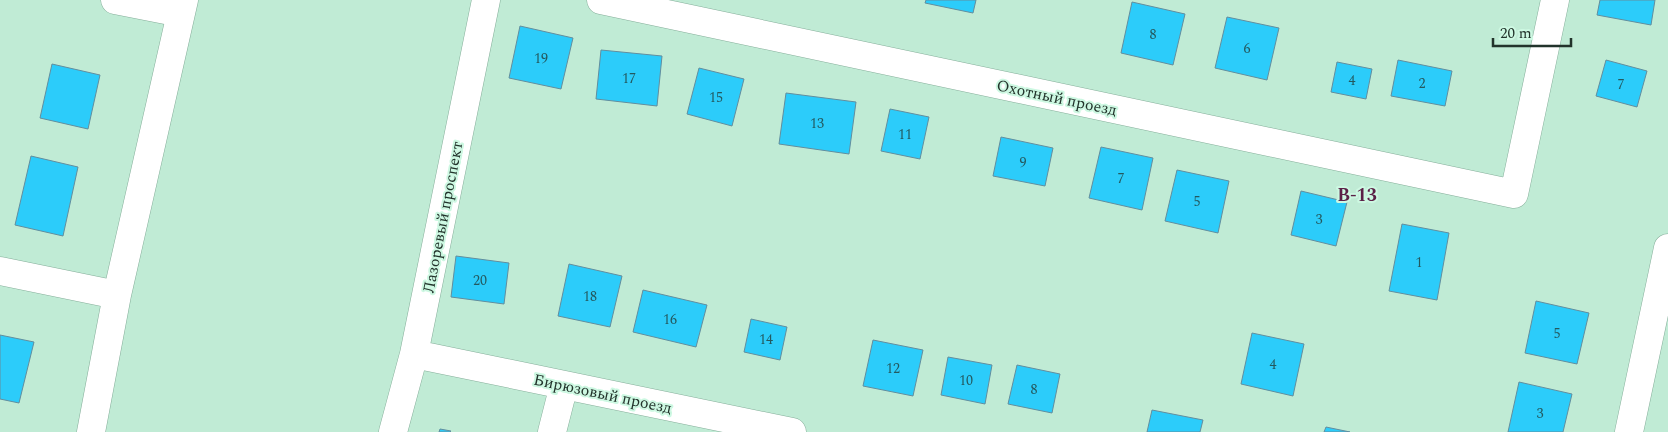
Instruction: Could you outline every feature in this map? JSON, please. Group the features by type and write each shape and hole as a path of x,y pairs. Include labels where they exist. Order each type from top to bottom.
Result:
{"street":[{"path":"91,432 117,295 183,6 116,0"},
{"name":"Лазоревый проспект","path":"393,432 414,354 486,0"},
{"name":"Охотный проезд","path":"601,0 1514,194 1555,0"},
{"path":"1629,432 1668,248"},
{"path":"0,271 117,295"},
{"name":"Бирюзовый проезд","path":"414,354 792,432"},
{"path":"552,432 564,385"}],"building":[{"path":"926,0 976,0 973,13 925,3"},
{"path":"1600,0 1655,0 1651,25 1597,15"},
{"path":"1132,2 1185,14 1173,65 1121,53"},
{"path":"1227,17 1279,28 1267,80 1215,68"},
{"path":"520,26 573,38 561,89 509,78"},
{"path":"601,50 662,56 657,106 596,99"},
{"path":"1398,60 1452,71 1445,106 1391,96"},
{"path":"1606,60 1647,71 1637,107 1596,96"},
{"path":"1337,62 1372,69 1366,99 1331,92"},
{"path":"52,64 100,75 88,129 40,118"},
{"path":"699,68 744,79 732,126 687,114"},
{"path":"786,93 856,102 849,154 779,144"},
{"path":"890,109 929,117 920,159 881,151"},
{"path":"1001,137 1053,148 1045,186 993,176"},
{"path":"1101,147 1153,158 1142,210 1089,198"},
{"path":"31,156 78,167 63,236 15,225"},
{"path":"1177,170 1229,181 1218,233 1165,221"},
{"path":"1301,191 1347,202 1336,246 1291,235"},
{"path":"1402,224 1449,233 1437,300 1389,291"},
{"path":"456,256 509,263 504,304 451,297"},
{"path":"569,264 622,276 610,327 558,316"},
{"path":"643,290 707,305 696,347 633,332"},
{"path":"1536,301 1589,313 1577,364 1525,353"},
{"path":"751,319 787,327 780,360 744,352"},
{"path":"1252,333 1304,344 1293,396 1241,384"},
{"path":"0,335 34,342 19,403 0,399"},
{"path":"873,340 923,350 913,396 863,386"},
{"path":"948,357 992,365 985,404 941,395"},
{"path":"1017,365 1060,374 1052,413 1008,404"},
{"path":"1519,382 1572,394 1563,432 1508,432"},
{"path":"1152,410 1203,420 1200,432 1147,432"},
{"path":"1326,427 1350,432 1324,432"},
{"path":"440,429 451,431 439,432"}],"district":[{"name":"В-13","path":"1357,195"}]}
